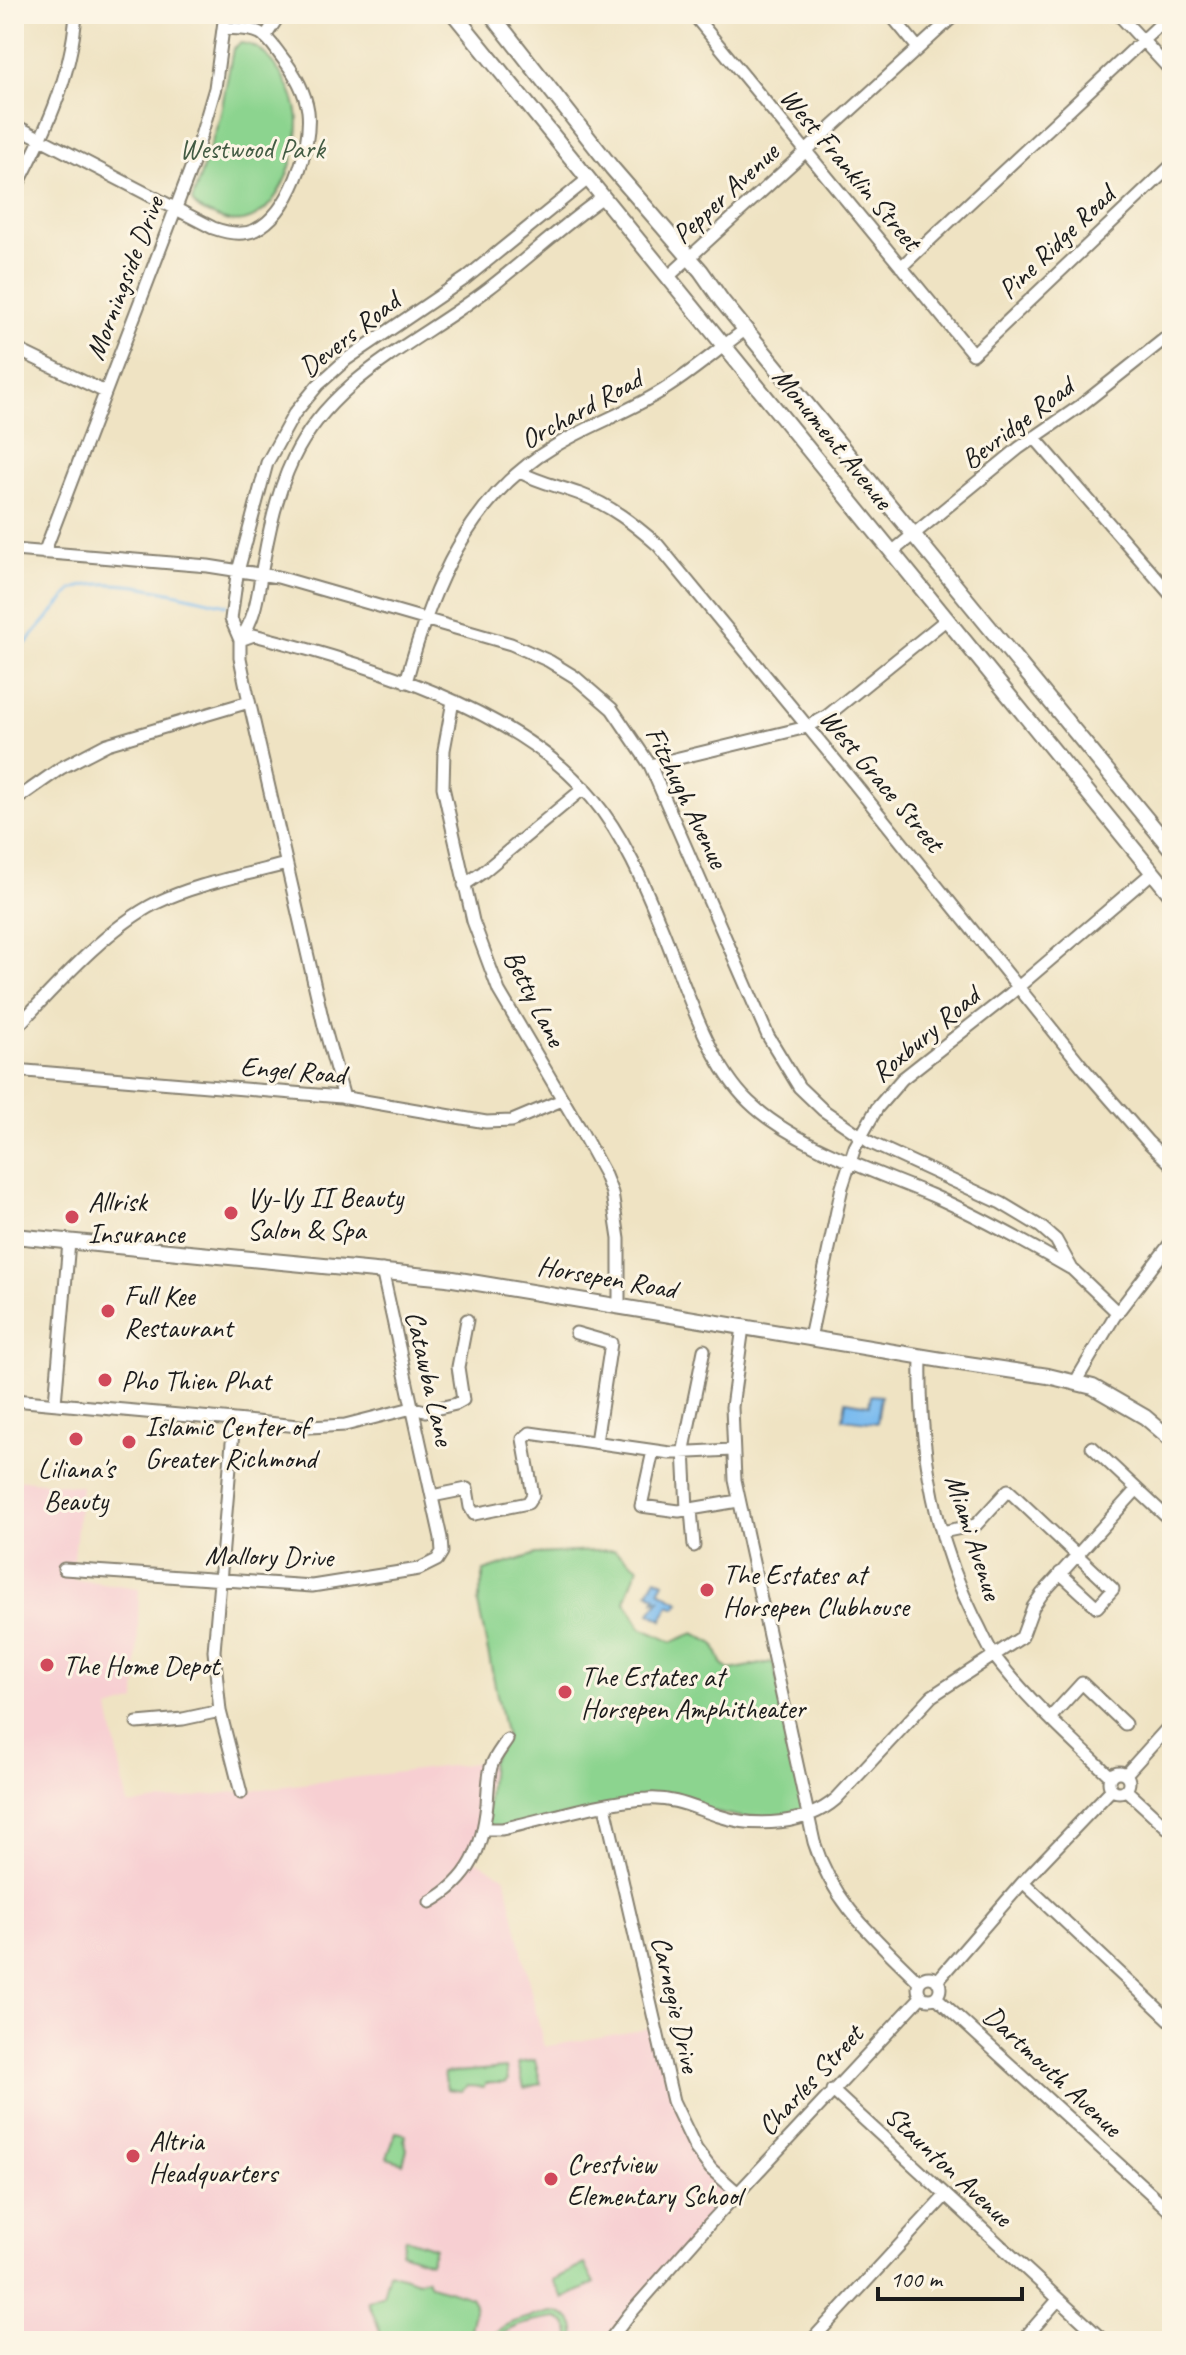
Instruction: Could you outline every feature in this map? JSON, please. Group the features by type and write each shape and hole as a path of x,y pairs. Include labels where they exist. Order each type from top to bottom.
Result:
{"street":[{"path":"14,192 53,113 69,62 76,14"},
{"name":"Morningside Drive","path":"44,553 176,210 209,113 225,14"},
{"path":"265,37 280,14"},
{"name":"Monument Avenue","path":"454,14 1172,896"},
{"name":"Monument Avenue","path":"491,14 612,168 690,259 1172,850"},
{"name":"West Franklin Street","path":"693,14 973,354"},
{"path":"890,14 918,48"},
{"name":"Pepper Avenue","path":"668,277 956,14"},
{"path":"1118,14 1172,72"},
{"path":"901,267 1171,14"},
{"path":"14,125 224,232 241,234 257,229 270,220 286,198 305,151 308,115 295,76 265,37 248,30 224,28"},
{"name":"Pine Ridge Road","path":"973,354 1172,165"},
{"path":"590,181 612,168"},
{"name":"Devers Road","path":"344,1098 324,1026 249,702 240,658 240,640 231,619 239,570 267,463 294,414 318,385 347,359 496,255 590,181"},
{"name":"Devers Road","path":"240,640 253,622 281,490 291,463 311,427 337,396 359,377 487,290 603,197"},
{"path":"420,309 432,328"},
{"name":"Orchard Road","path":"406,682 425,617 446,565 465,531 502,487 552,447 668,388 746,329"},
{"name":"Bevridge Road","path":"892,552 1034,437 1093,396 1172,333"},
{"path":"14,348 105,392"},
{"path":"1034,437 1172,596"},
{"name":"West Grace Street","path":"520,472 603,504 635,524 673,562 1085,1070 1172,1165"},
{"name":"Fitzhugh Avenue","path":"14,550 261,573 425,617 511,644 575,677 612,709 650,765 780,1059 807,1096 861,1136 1029,1219 1056,1240 1072,1269"},
{"path":"650,765 807,727 827,716 947,619"},
{"name":"Fitzhugh Avenue","path":"240,640 254,635 406,682 505,726 548,757 584,788 626,848 716,1055 736,1088 766,1117 784,1129 988,1223 1072,1269 1118,1313"},
{"name":"Betty Lane","path":"453,701 444,750 443,787 464,885 494,981 604,1173 612,1193 619,1239 619,1305"},
{"path":"14,801 61,768 107,744 249,702"},
{"path":"464,885 584,788"},
{"path":"14,1030 112,932 139,913 181,892 286,864"},
{"name":"Roxbury Road","path":"810,1338 833,1221 851,1161 877,1108 902,1079 1019,986 1153,872"},
{"name":"Engel Road","path":"14,1070 344,1098 440,1116 500,1123 528,1116 562,1100"},
{"name":"Horsepen Road","path":"14,1236 471,1281 1076,1381 1122,1402 1172,1440"},
{"path":"1076,1381 1118,1313 1172,1241"},
{"path":"55,1403 69,1242"},
{"name":"Catawba Lane","path":"382,1270 432,1496"},
{"path":"14,1400 329,1427 362,1422 412,1408 426,1411 463,1400 458,1367 467,1320"},
{"path":"743,1327 733,1396 732,1450 738,1501 820,1860 841,1901 919,1982"},
{"path":"576,1333 611,1343 596,1442"},
{"path":"694,1546 684,1453 704,1350"},
{"name":"Miami Avenue","path":"921,1357 924,1452 942,1532 959,1584 994,1655 1050,1718 1110,1776"},
{"path":"234,1420 214,1651 220,1711 241,1793"},
{"path":"432,1496 467,1489 474,1514 528,1503 533,1495 523,1439 535,1432 653,1451 732,1450"},
{"path":"1092,1447 1172,1522"},
{"path":"653,1451 641,1506 674,1511 738,1501"},
{"path":"484,1829 502,1829 630,1801 665,1799 728,1818 758,1823 822,1810 836,1799 932,1696 1022,1637 1036,1602 1137,1489"},
{"path":"942,1532 976,1525 1008,1490 1113,1589 1097,1607 1060,1573"},
{"name":"Mallory Drive","path":"64,1569 312,1586 399,1573 430,1564 442,1552 432,1496"},
{"path":"1050,1718 1082,1683 1125,1724"},
{"path":"137,1723 183,1719 220,1711"},
{"path":"1126,1774 1172,1723"},
{"path":"430,1902 450,1889 468,1868 481,1844 491,1767 507,1740"},
{"path":"1111,1790 1110,1776 1119,1772 1126,1774"},
{"path":"1111,1790 1120,1793 1126,1790 1129,1784 1126,1774"},
{"path":"937,1981 1023,1882 1111,1790"},
{"path":"1126,1790 1172,1832"},
{"name":"Carnegie Drive","path":"605,1806 673,2101 696,2149 711,2169 738,2193"},
{"path":"1023,1882 1172,2022"},
{"path":"928,1977 937,1981 940,1991 936,1997 930,2000 921,1997 917,1991 919,1982 928,1977"},
{"name":"Charles Street","path":"609,2341 738,2193 921,1997"},
{"name":"Dartmouth Avenue","path":"936,1997 1172,2213"},
{"name":"Staunton Avenue","path":"832,2090 1104,2341"},
{"path":"811,2341 946,2195"},
{"path":"1022,2341 1058,2300"}],"shaded area":[{"path":"14,1479 81,1486 72,1579 139,1588 136,1701 109,1709 128,1805 491,1761 474,1859 505,1877 544,2047 656,2027 668,2082 692,2144 739,2193 607,2341 14,2341"}],"green space":[{"name":"Westwood Park","path":"240,43 251,45 268,57 288,85 298,122 293,158 277,194 266,208 252,218 236,221 206,213 192,201 220,117 233,49"},
{"path":"614,1550 638,1567 625,1601 641,1628 672,1642 694,1633 714,1644 723,1665 730,1670 773,1662 807,1815 765,1822 655,1799 485,1832 491,1761 506,1738 478,1604 484,1571 536,1554"},
{"path":"535,2060 541,2084 524,2088 518,2063"},
{"path":"506,2068 508,2080 504,2083 467,2086 462,2091 447,2089 444,2073"},
{"path":"396,2132 406,2134 407,2149 403,2163 387,2158"},
{"path":"405,2238 435,2248 430,2262 401,2252"},
{"path":"585,2264 595,2283 563,2299 553,2280"},
{"path":"389,2272 418,2281 427,2278 430,2285 471,2297 475,2304 468,2341 384,2341 368,2301 383,2295"},
{"path":"551,2312 571,2320 575,2329 574,2341 569,2341 568,2327 557,2318 523,2324 507,2331 496,2341 490,2341 508,2324"}],"water":[{"path":"871,1395 881,1396 877,1423 843,1419 846,1401 869,1405"},
{"path":"656,1578 664,1582 659,1591 680,1602 676,1608 669,1605 662,1620 650,1613 660,1600 654,1601 656,1597 648,1592"}],"waterway":[{"path":"14,657 72,590 87,585 148,588 227,605"}],"place":[{"name":"Vy-Vy II Beauty Salon & Spa","path":"231,1213"},
{"name":"Allrisk Insurance","path":"72,1217"},
{"name":"Full Kee Restaurant","path":"108,1311"},
{"name":"Pho Thien Phat","path":"105,1380"},
{"name":"Liliana's Beauty","path":"76,1439"},
{"name":"Islamic Center of Greater Richmond","path":"129,1442"},
{"name":"The Estates at Horsepen Clubhouse","path":"707,1590"},
{"name":"The Home Depot","path":"47,1665"},
{"name":"The Estates at Horsepen Amphitheater","path":"565,1692"},
{"name":"Altria Headquarters","path":"133,2156"},
{"name":"Crestview Elementary School","path":"551,2179"}]}
